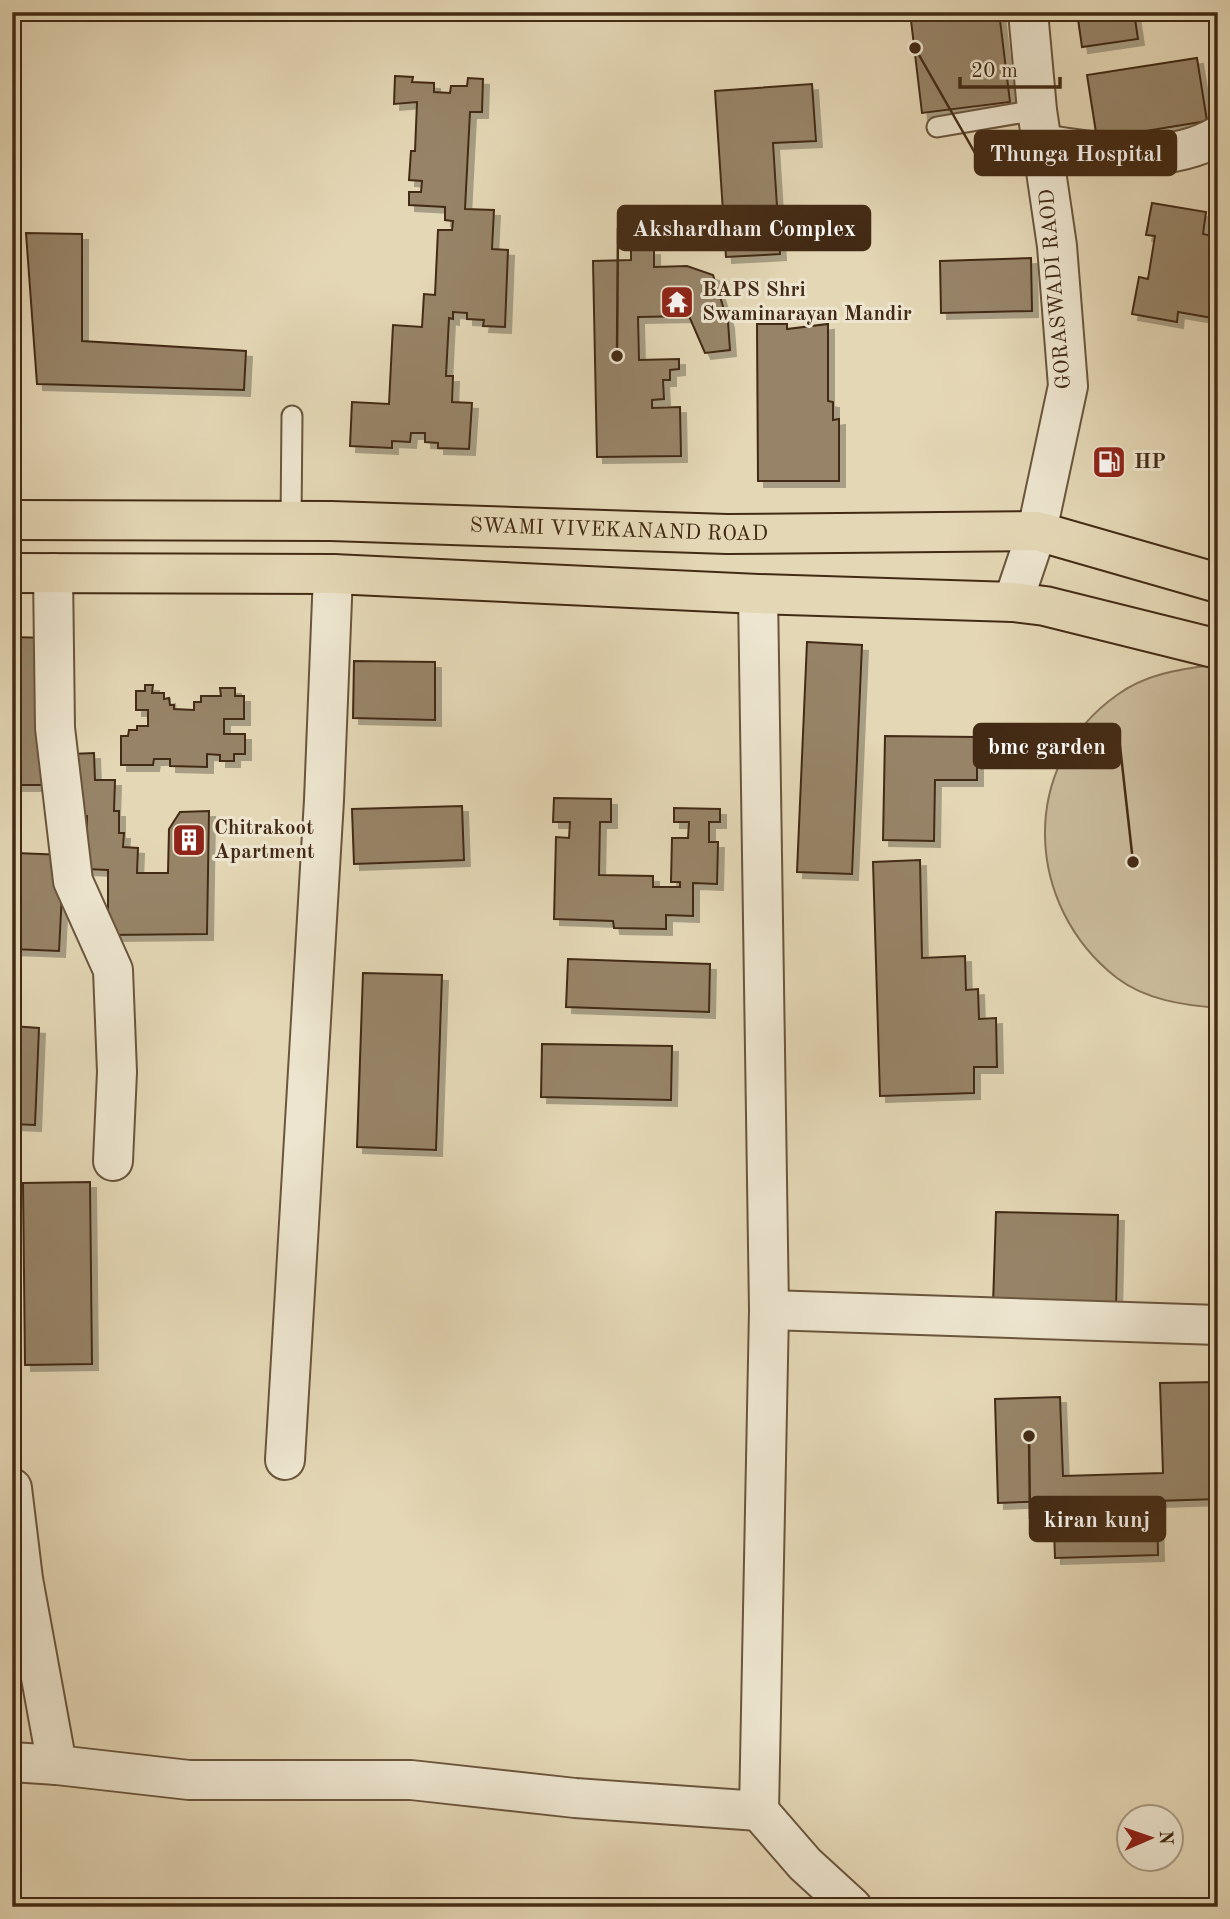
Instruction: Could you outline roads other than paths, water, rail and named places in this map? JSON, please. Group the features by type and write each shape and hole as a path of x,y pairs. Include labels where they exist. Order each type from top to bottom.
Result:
{"main road":[{"name":"SWAMI VIVEKANAND ROAD","path":"12,520 291,521 727,534 1037,531 1218,583"},
{"path":"12,573 333,574 758,594 1013,602 1045,606 1218,649"}],"street":[{"name":"GORASWADI RAOD","path":"1013,602 1037,531 1068,386 1057,246 1039,127 1028,12"},
{"path":"1039,127 1128,156 1196,148 1218,136"},
{"path":"54,573 55,728 73,881 113,970 117,1072 113,1161"},
{"path":"285,1460 324,800 333,574"},
{"path":"758,594 769,1310 759,1811 805,1864 852,1907"},
{"path":"769,1310 1218,1325"},
{"path":"12,1488 22,1632 57,1765"},
{"path":"12,1762 189,1780 411,1780 575,1798 759,1811"}],"lane":[{"path":"937,127 1039,127"},
{"path":"291,521 292,416"}],"place":[{"name":"Thunga Hospital","path":"915,48"},
{"name":"BAPS Shri Swaminarayan Mandir","path":"677,302"},
{"name":"Akshardham Complex","path":"617,356"},
{"name":"HP","path":"1109,462"},
{"name":"Chitrakoot Apartment","path":"189,840"},
{"name":"bmc garden","path":"1133,862"},
{"name":"kiran kunj","path":"1029,1436"}]}
